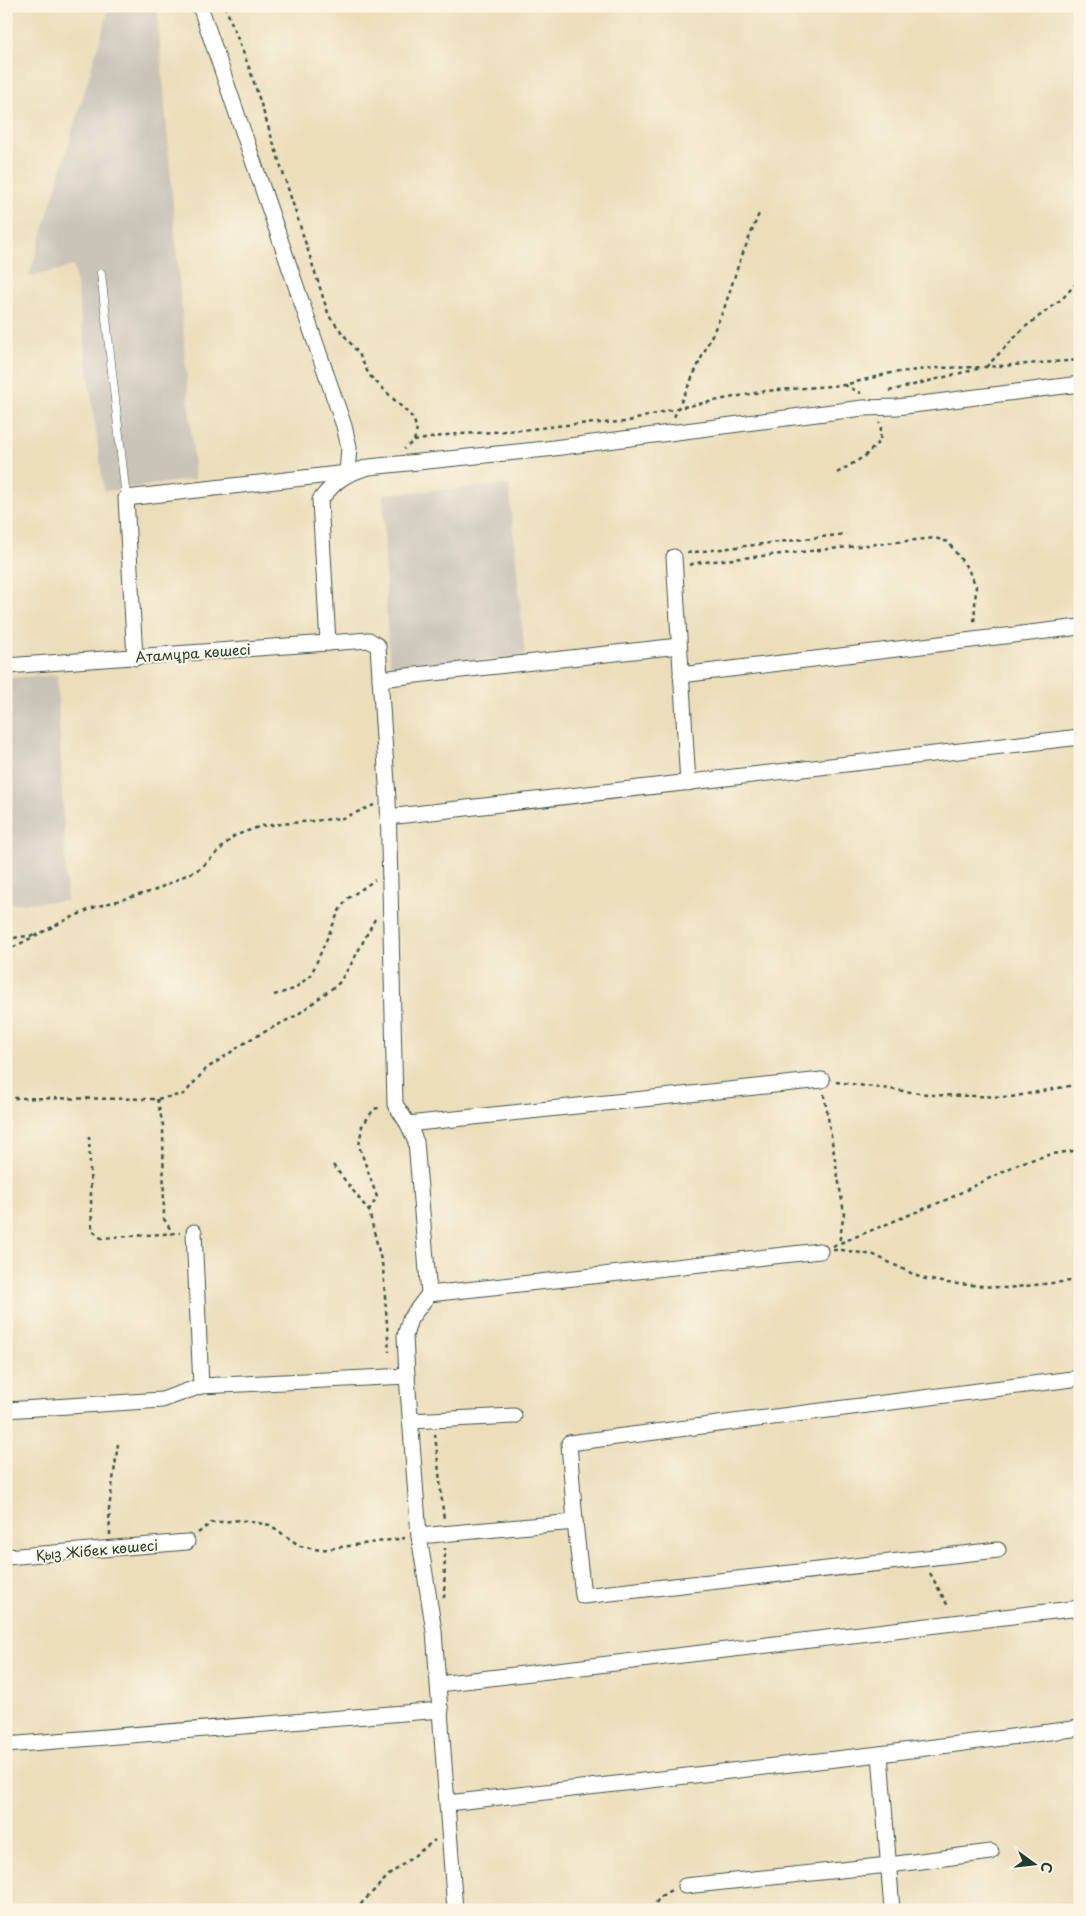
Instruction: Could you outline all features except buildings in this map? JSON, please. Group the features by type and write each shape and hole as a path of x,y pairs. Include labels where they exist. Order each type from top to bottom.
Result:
{"street":[{"path":"200,6 344,426 349,447 347,473 330,487 320,500 328,643"},
{"path":"135,658 126,498 347,473 385,465 546,449 1080,384"},
{"path":"674,564 688,783"},
{"path":"681,675 1080,627"},
{"name":"Атамұра көшесі","path":"6,666 369,640 378,646 380,679"},
{"path":"455,1910 434,1631 419,1536 410,1421 399,1376 405,1336 410,1319 429,1294 416,1142 408,1124 395,1104 388,800 380,679 679,646"},
{"path":"388,817 1080,737"},
{"path":"408,1124 822,1080"},
{"path":"194,1232 200,1386"},
{"path":"429,1294 820,1251"},
{"path":"6,1410 162,1400 200,1386 399,1376"},
{"path":"998,1550 583,1596 569,1443 1080,1378"},
{"path":"410,1421 514,1416"},
{"path":"419,1536 575,1522"},
{"name":"Қыз Жібек көшесі","path":"6,1557 187,1542"},
{"path":"439,1684 1080,1608"},
{"path":"6,1746 441,1710"},
{"path":"448,1803 880,1754 1080,1728"},
{"path":"880,1754 892,1910"},
{"path":"685,1886 889,1865 991,1852"}],"lane":[{"path":"101,272 126,498"}],"path":[{"path":"225,6 250,70 329,316 359,354 369,375 413,418 417,429 414,441"},
{"path":"666,434 724,309 739,263 760,211"},
{"path":"837,473 865,456 880,441 881,427 874,408 881,395 902,387 986,367 1024,328 1063,298 1080,279"},
{"path":"385,465 414,441 447,435 575,424 625,422 678,408 765,391 844,385 891,373 936,368 986,367 1080,360"},
{"path":"674,564 694,551 846,534"},
{"path":"674,564 935,538 948,542 968,569 976,586 974,639"},
{"path":"6,951 96,907 153,891 201,868 234,836 261,826 343,818 388,800"},
{"path":"274,995 294,989 311,975 339,911 347,899 390,869"},
{"path":"6,1098 157,1099 184,1094 206,1069 250,1040 297,1015 339,983 354,961 378,912"},
{"path":"6,939 38,934"},
{"path":"838,1244 844,1213 822,1080 934,1095 1011,1097 1080,1084"},
{"path":"157,1099 163,1125 164,1219 173,1233"},
{"path":"370,1212 377,1197 359,1146 362,1126 374,1109 395,1104"},
{"path":"89,1136 92,1230 101,1238 194,1232"},
{"path":"820,1251 948,1199 1020,1162 1052,1154 1080,1150"},
{"path":"333,1165 370,1212 383,1268 399,1376"},
{"path":"820,1251 842,1250 874,1255 921,1278 948,1283 1006,1288 1080,1280"},
{"path":"111,1548 109,1509 118,1444"},
{"path":"187,1542 210,1523 240,1520 270,1525 300,1546 320,1550 419,1536"},
{"path":"923,1558 956,1622"},
{"path":"355,1910 389,1875 450,1829"},
{"path":"652,1910 655,1902 667,1892 685,1886"}],"shaded area":[{"path":"110,6 157,6 195,479 104,491 74,266 29,277"},
{"path":"509,485 525,656 391,669 387,630 383,494"},
{"path":"57,675 67,901 6,904 6,678"}]}
